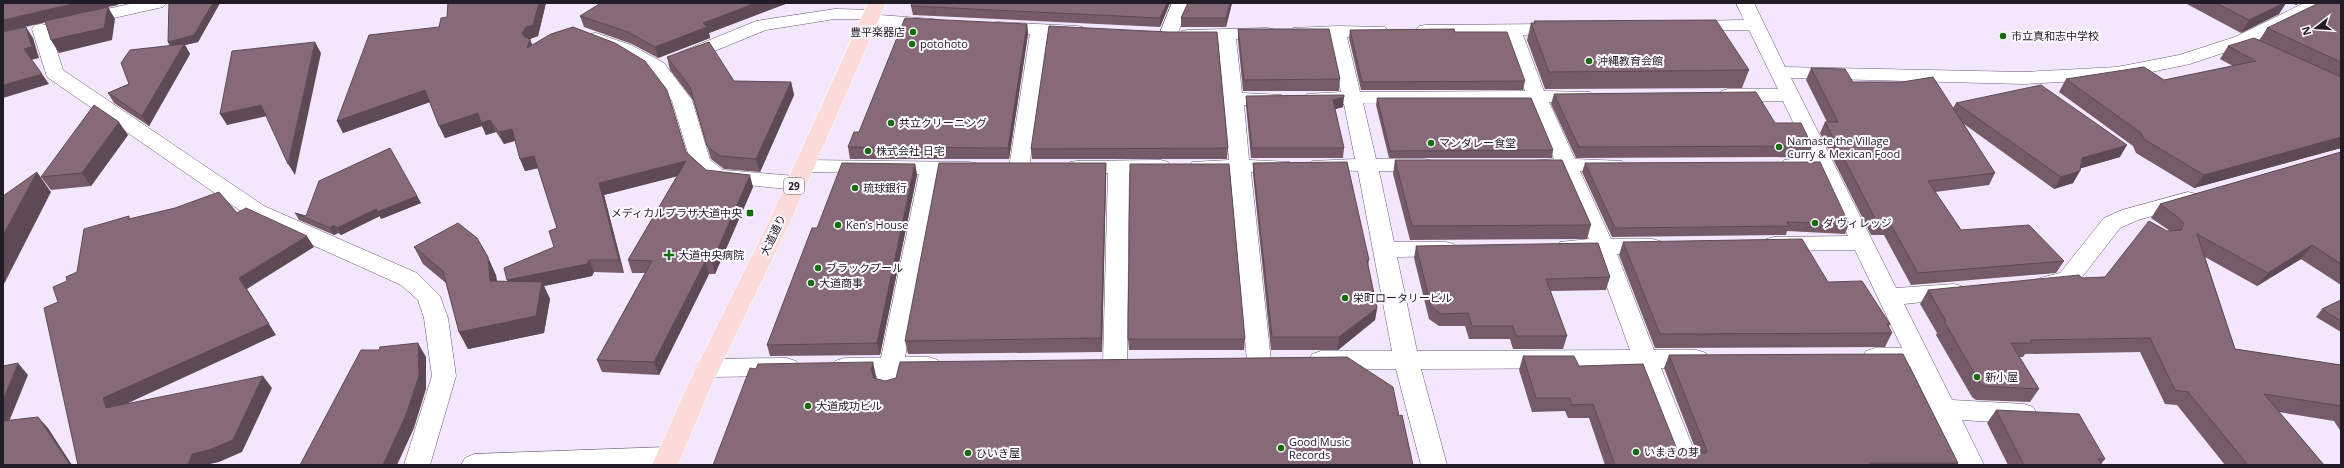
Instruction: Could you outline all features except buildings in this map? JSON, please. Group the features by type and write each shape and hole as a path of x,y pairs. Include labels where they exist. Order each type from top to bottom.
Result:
{"main road":[{"name":"大道通り","path":"667,461 708,368 778,225 873,13"}],"street":[{"path":"157,3 47,28 54,73 256,211 409,280 428,296 436,318 444,376 418,465"},
{"path":"1181,3 1161,34 1227,35 1337,31 1576,28"},
{"path":"1745,3 1971,465"},
{"path":"2275,3 2295,14"},
{"path":"1779,72 2024,78 2117,73 2183,60 2240,41 2318,3"},
{"path":"657,67 727,41 762,25 835,14 873,13 953,25"},
{"path":"1670,27 1757,25"},
{"path":"984,26 1093,31"},
{"path":"1003,168 1040,29"},
{"path":"1512,29 1537,97 1603,246 1645,359 1687,465"},
{"path":"577,31 624,48 657,67 682,100 702,162 717,176 931,168 1446,165"},
{"path":"1337,31 1367,165 1406,359 1434,465"},
{"path":"1227,35 1241,166 1269,361 1716,358"},
{"path":"2240,41 2262,51"},
{"path":"2024,78 2049,96"},
{"path":"1709,95 1790,95"},
{"path":"1235,99 1600,96"},
{"path":"1773,164 1824,164"},
{"path":"1518,165 1637,165"},
{"path":"1120,167 1104,362 1139,362"},
{"path":"889,375 931,168"},
{"path":"2024,286 2057,283 2068,279 2112,223 2130,215 2207,193"},
{"path":"2130,215 2149,228"},
{"path":"1755,244 1863,243"},
{"path":"1548,247 1675,245"},
{"path":"1383,250 1470,249"},
{"path":"1890,297 1972,291"},
{"path":"1850,357 1917,357"},
{"path":"708,368 816,367 889,375 954,365"},
{"path":"1943,409 2044,415"},
{"path":"474,465 667,461"}],"place":[{"name":"豊平楽器店","path":"913,32"},
{"name":"市立真和志中学校","path":"2003,36"},
{"name":"potohoto","path":"912,44"},
{"name":"沖縄教育会館","path":"1589,61"},
{"name":"共立クリーニング","path":"891,123"},
{"name":"マンダレー食堂","path":"1431,143"},
{"name":"Namaste the Village Curry & Mexican Food","path":"1779,147"},
{"name":"株式会社 日宅","path":"868,151"},
{"name":"琉球銀行","path":"855,188"},
{"name":"メディカルプラザ大道中央","path":"750,213"},
{"name":"ダ ヴィレッジ","path":"1815,223"},
{"name":"Ken’s House","path":"838,225"},
{"name":"大道中央病院","path":"669,255"},
{"name":"ブラックプール","path":"818,268"},
{"name":"大道商事","path":"811,283"},
{"name":"栄町ロータリービル","path":"1345,298"},
{"name":"新小屋","path":"1977,377"},
{"name":"大道成功ビル","path":"808,406"},
{"name":"Good Music Records","path":"1281,448"},
{"name":"いまきの芽","path":"1636,452"},
{"name":"ひいき屋","path":"968,453"}]}
